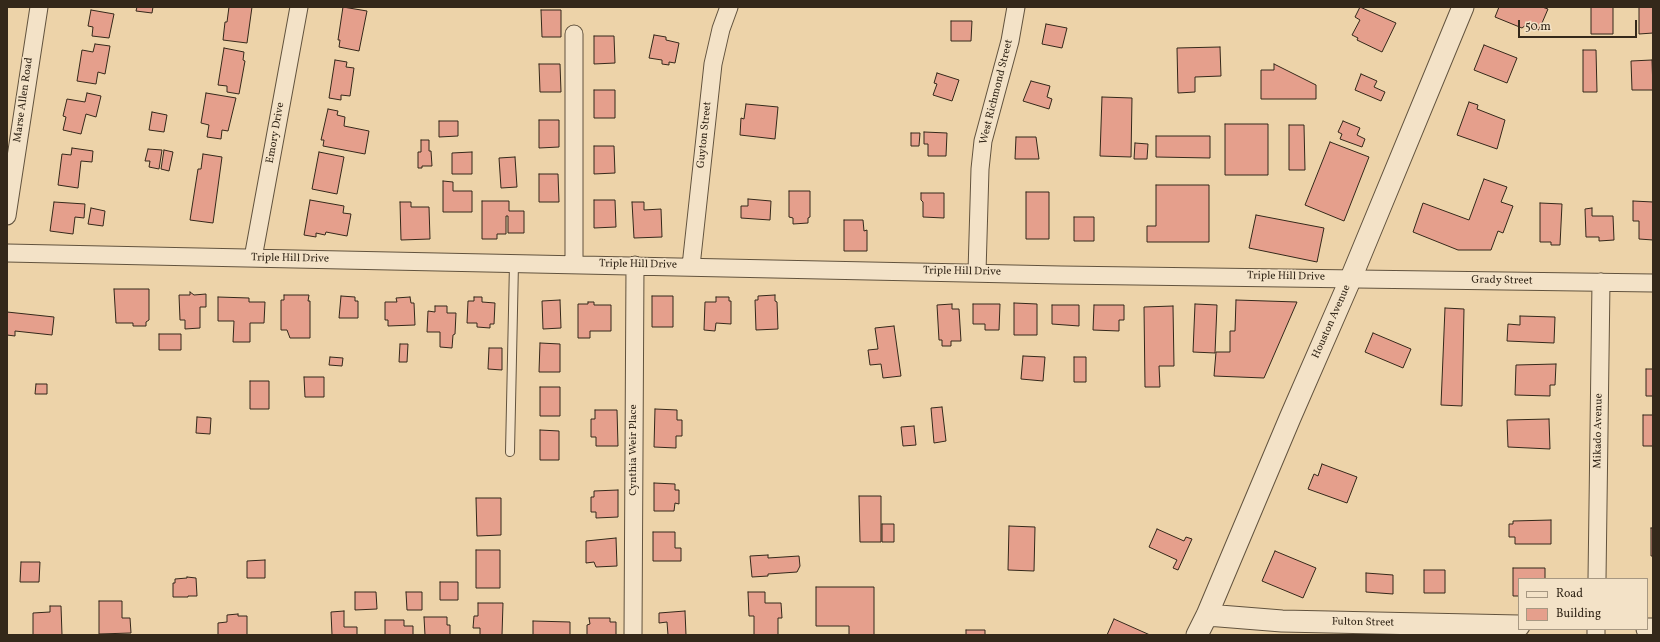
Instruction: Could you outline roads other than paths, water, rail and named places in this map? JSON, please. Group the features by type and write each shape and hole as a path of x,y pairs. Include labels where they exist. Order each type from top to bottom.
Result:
{"street":[{"name":"Marse Allen Road","path":"7,216 28,68 39,7"},
{"name":"Emory Drive","path":"254,258 299,7"},
{"name":"Guyton Street","path":"691,266 713,64 721,29 729,7"},
{"name":"West Richmond Street","path":"977,272 980,169 983,141 1010,41 1016,7"},
{"name":"Houston Avenue","path":"1197,635 1207,615 1350,278 1463,7"},
{"path":"574,34 574,264"},
{"name":"Triple Hill Drive","path":"7,253 1350,278"},
{"name":"Cynthia Weir Place","path":"634,635 635,265"},
{"name":"Grady Street","path":"1350,278 1653,283"},
{"name":"Mikado Avenue","path":"1597,578 1600,282"},
{"name":"Fulton Street","path":"1207,615 1282,621 1518,626"}],"lane":[{"path":"510,452 514,263"}]}
